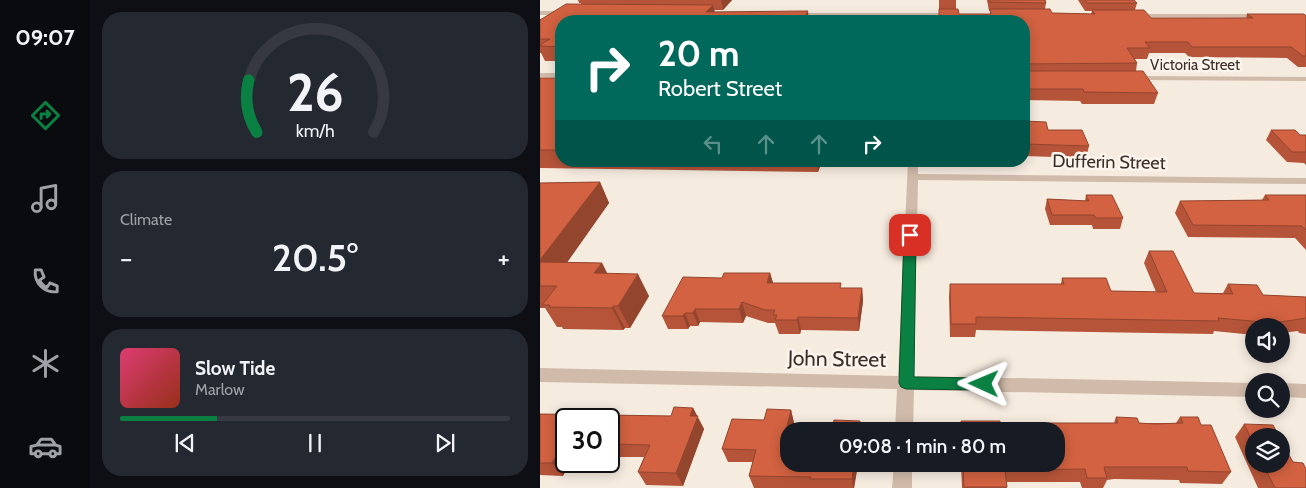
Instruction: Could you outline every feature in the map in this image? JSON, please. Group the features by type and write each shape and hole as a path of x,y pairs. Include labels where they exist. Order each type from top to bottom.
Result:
{"street":[{"path":"540,13 579,13"},
{"path":"784,14 818,15"},
{"path":"1127,15 1266,16"},
{"path":"540,75 555,75"},
{"name":"Victoria Street","path":"1123,78 1306,80"},
{"path":"904,422 913,167"},
{"name":"Dufferin Street","path":"912,177 1306,181"},
{"name":"John Street","path":"540,375 1245,390"},
{"path":"1290,390 1306,391"},
{"path":"902,488 903,472"}],"building":[{"path":"989,0 1045,0 1046,3 989,2"},
{"path":"1085,0 1134,0 1137,3 1087,3"},
{"path":"566,4 713,5 706,12 808,11 806,15 555,15 555,47 540,46 550,39 540,39 540,20"},
{"path":"939,9 958,9 959,14 991,14 990,9 1050,9 1052,13 1095,14 1092,10 1144,10 1151,18 1253,18 1247,14 1304,14 1306,16 1306,56 1303,56 1291,47 1192,47 1188,42 1145,42 1150,48 1127,48 1137,63 1030,64 1030,15 939,15"},
{"path":"1030,71 1143,71 1158,93 1084,92 1083,89 1030,89"},
{"path":"540,78 555,78 555,150 540,150"},
{"path":"1030,121 1046,122 1048,130 1082,130 1089,146 1030,144"},
{"path":"1271,130 1295,130 1300,135 1306,135 1306,152 1292,152"},
{"path":"600,182 540,260 540,183"},
{"path":"1086,195 1112,195 1123,218 1096,218 1094,215 1052,215 1047,199 1089,201"},
{"path":"1265,195 1306,195 1306,230 1302,226 1193,225 1180,201 1269,200"},
{"path":"1149,251 1173,251 1194,293 1233,294 1228,284 1257,285 1263,295 1306,297 1306,318 1290,320 1290,318 1245,318 1245,320 1218,318 1219,321 976,317 976,324 951,324 950,284 1064,284 1062,278 1106,278 1111,291 1167,292"},
{"path":"540,262 602,263 594,273 638,274 618,306 613,306 612,308 549,307 550,305 542,305 557,286 540,286"},
{"path":"724,273 770,273 767,283 841,283 840,288 862,288 858,318 798,317 797,320 775,320 777,315 773,315 775,310 765,310 742,302 739,309 695,309 693,313 685,313 683,316 662,316 683,277 722,278"},
{"path":"674,407 693,408 690,416 698,416 676,473 638,472 650,445 620,444 620,415 671,416"},
{"path":"767,409 791,410 788,422 780,422 780,472 853,472 852,479 749,476 756,450 722,449 732,419 764,420"},
{"path":"540,414 555,414 555,458 552,463 540,463"},
{"path":"1116,417 1137,418 1139,423 1155,424 1183,423 1180,417 1198,417 1201,425 1211,425 1231,472 1188,471 1187,467 1104,467 1107,478 1087,478 1085,469 1065,469 1065,423 1118,423"},
{"path":"834,420 860,421 860,422 834,422"},
{"path":"961,421 1000,421 961,422"},
{"path":"1244,424 1273,425 1275,428 1246,428"},
{"path":"1290,457 1293,462 1303,463 1306,469 1306,488 1275,488 1268,473 1290,473"},
{"path":"963,472 1005,472 1007,487 964,487"}],"route":[{"path":"910,235 906,383 984,384"}]}
